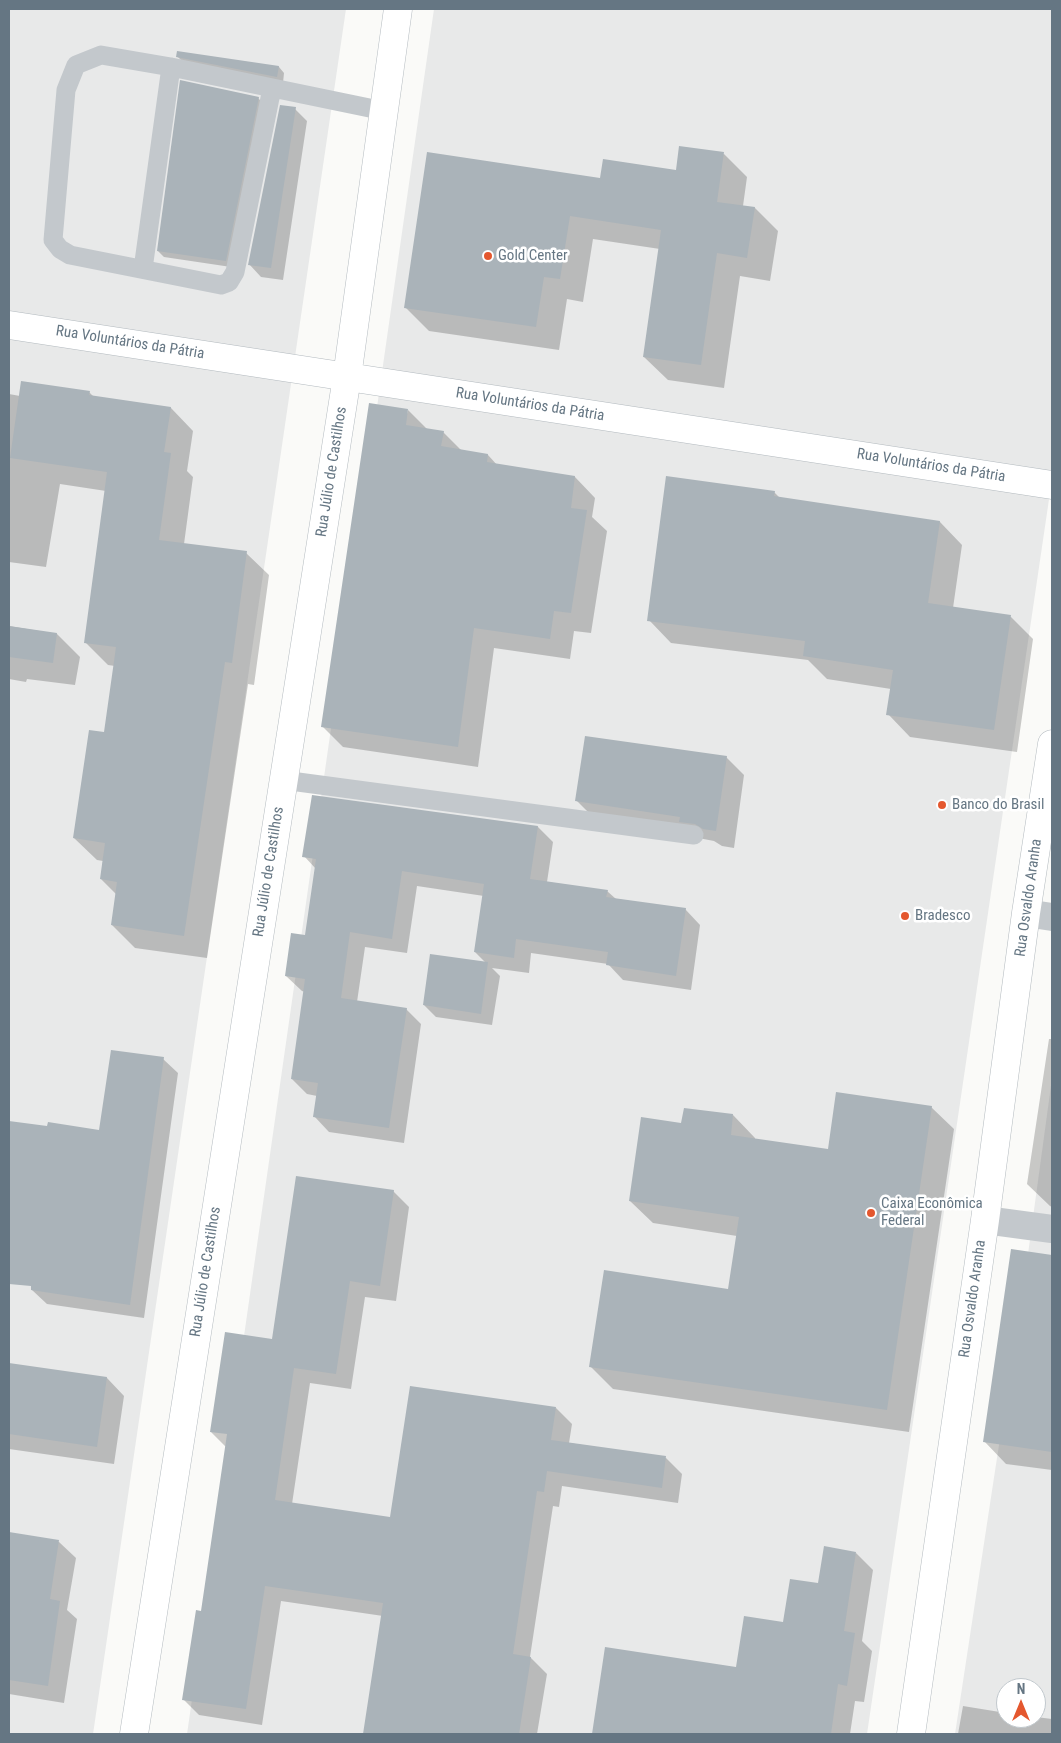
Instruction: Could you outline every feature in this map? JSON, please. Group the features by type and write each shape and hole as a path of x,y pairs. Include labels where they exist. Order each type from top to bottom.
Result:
{"main road":[{"name":"Rua Júlio de Castilhos","path":"134,1734 347,377 398,9"},
{"name":"Rua Voluntários da Pátria","path":"9,325 1052,485"},
{"name":"Rua Osvaldo Aranha","path":"910,1734 985,1220 1039,915 1052,744"}],"street":[{"path":"985,1220 1052,1230"}],"lane":[{"path":"272,88 235,272 230,282 221,284 70,255 60,250 53,240 66,90 76,65 101,55 171,67 384,111"},
{"path":"143,269 171,67"},
{"path":"283,780 694,835"}],"shaded area":[{"path":"9,9 346,9 93,1734 9,1734"},
{"path":"434,9 1052,9 1052,479 867,1734 187,1734"},
{"path":"1052,1078 1052,1734 955,1734 1028,1254"}],"building":[{"path":"177,51 279,66 277,77 176,57"},
{"path":"180,80 259,97 226,261 157,251"},
{"path":"280,105 296,107 271,268 248,265"},
{"path":"679,146 724,152 717,202 755,207 747,258 717,253 701,365 643,357 661,230 570,216 560,279 544,277 536,327 404,308 427,152 600,178 603,159 676,170"},
{"path":"21,381 90,391 89,395 171,407 164,452 171,453 159,540 247,551 232,663 225,662 184,936 111,925 117,882 100,879 105,843 73,838 89,730 104,732 116,647 84,643 107,472 10,458"},
{"path":"369,403 408,409 406,425 444,431 441,446 488,454 487,462 575,476 571,508 587,510 571,613 554,611 550,639 474,628 458,747 321,727"},
{"path":"666,476 775,491 774,496 940,521 928,603 1011,615 994,730 886,715 893,670 803,656 805,641 647,621"},
{"path":"9,626 57,633 53,663 9,657"},
{"path":"585,736 727,756 716,831 703,829 695,824 679,822 680,817 575,801"},
{"path":"312,795 538,826 530,879 608,890 606,897 686,908 676,976 606,965 608,952 516,939 514,958 474,952 484,884 402,871 392,939 350,932 341,998 407,1008 389,1128 313,1117 318,1083 291,1079 305,979 285,976 291,933 305,935 316,859 302,857"},
{"path":"430,954 488,962 481,1014 423,1005"},
{"path":"111,1050 164,1057 130,1305 31,1290 31,1286 9,1284 9,1121 47,1126 48,1122 99,1130"},
{"path":"836,1092 932,1106 887,1410 589,1367 604,1270 728,1289 739,1217 629,1201 641,1117 681,1123 684,1108 733,1114 731,1135 828,1149"},
{"path":"296,1176 394,1190 380,1286 350,1281 336,1374 294,1368 275,1500 390,1517 410,1386 556,1407 551,1440 666,1456 662,1488 547,1471 544,1492 537,1491 513,1654 531,1657 519,1734 363,1734 383,1603 265,1586 246,1709 182,1700 196,1610 201,1611 227,1434 210,1432 225,1332 272,1339"},
{"path":"1011,1249 1052,1255 1052,1452 983,1442"},
{"path":"9,1363 107,1377 97,1447 9,1434"},
{"path":"9,1532 59,1540 50,1599 60,1601 48,1686 9,1680"},
{"path":"824,1546 856,1552 844,1631 855,1633 847,1686 838,1684 831,1734 592,1734 605,1647 736,1667 744,1616 783,1622 790,1579 818,1583"}],"place":[{"name":"Gold Center","path":"488,256"},
{"name":"Banco do Brasil","path":"942,805"},
{"name":"Bradesco","path":"905,916"},
{"name":"Caixa Econômica Federal","path":"871,1213"}]}
